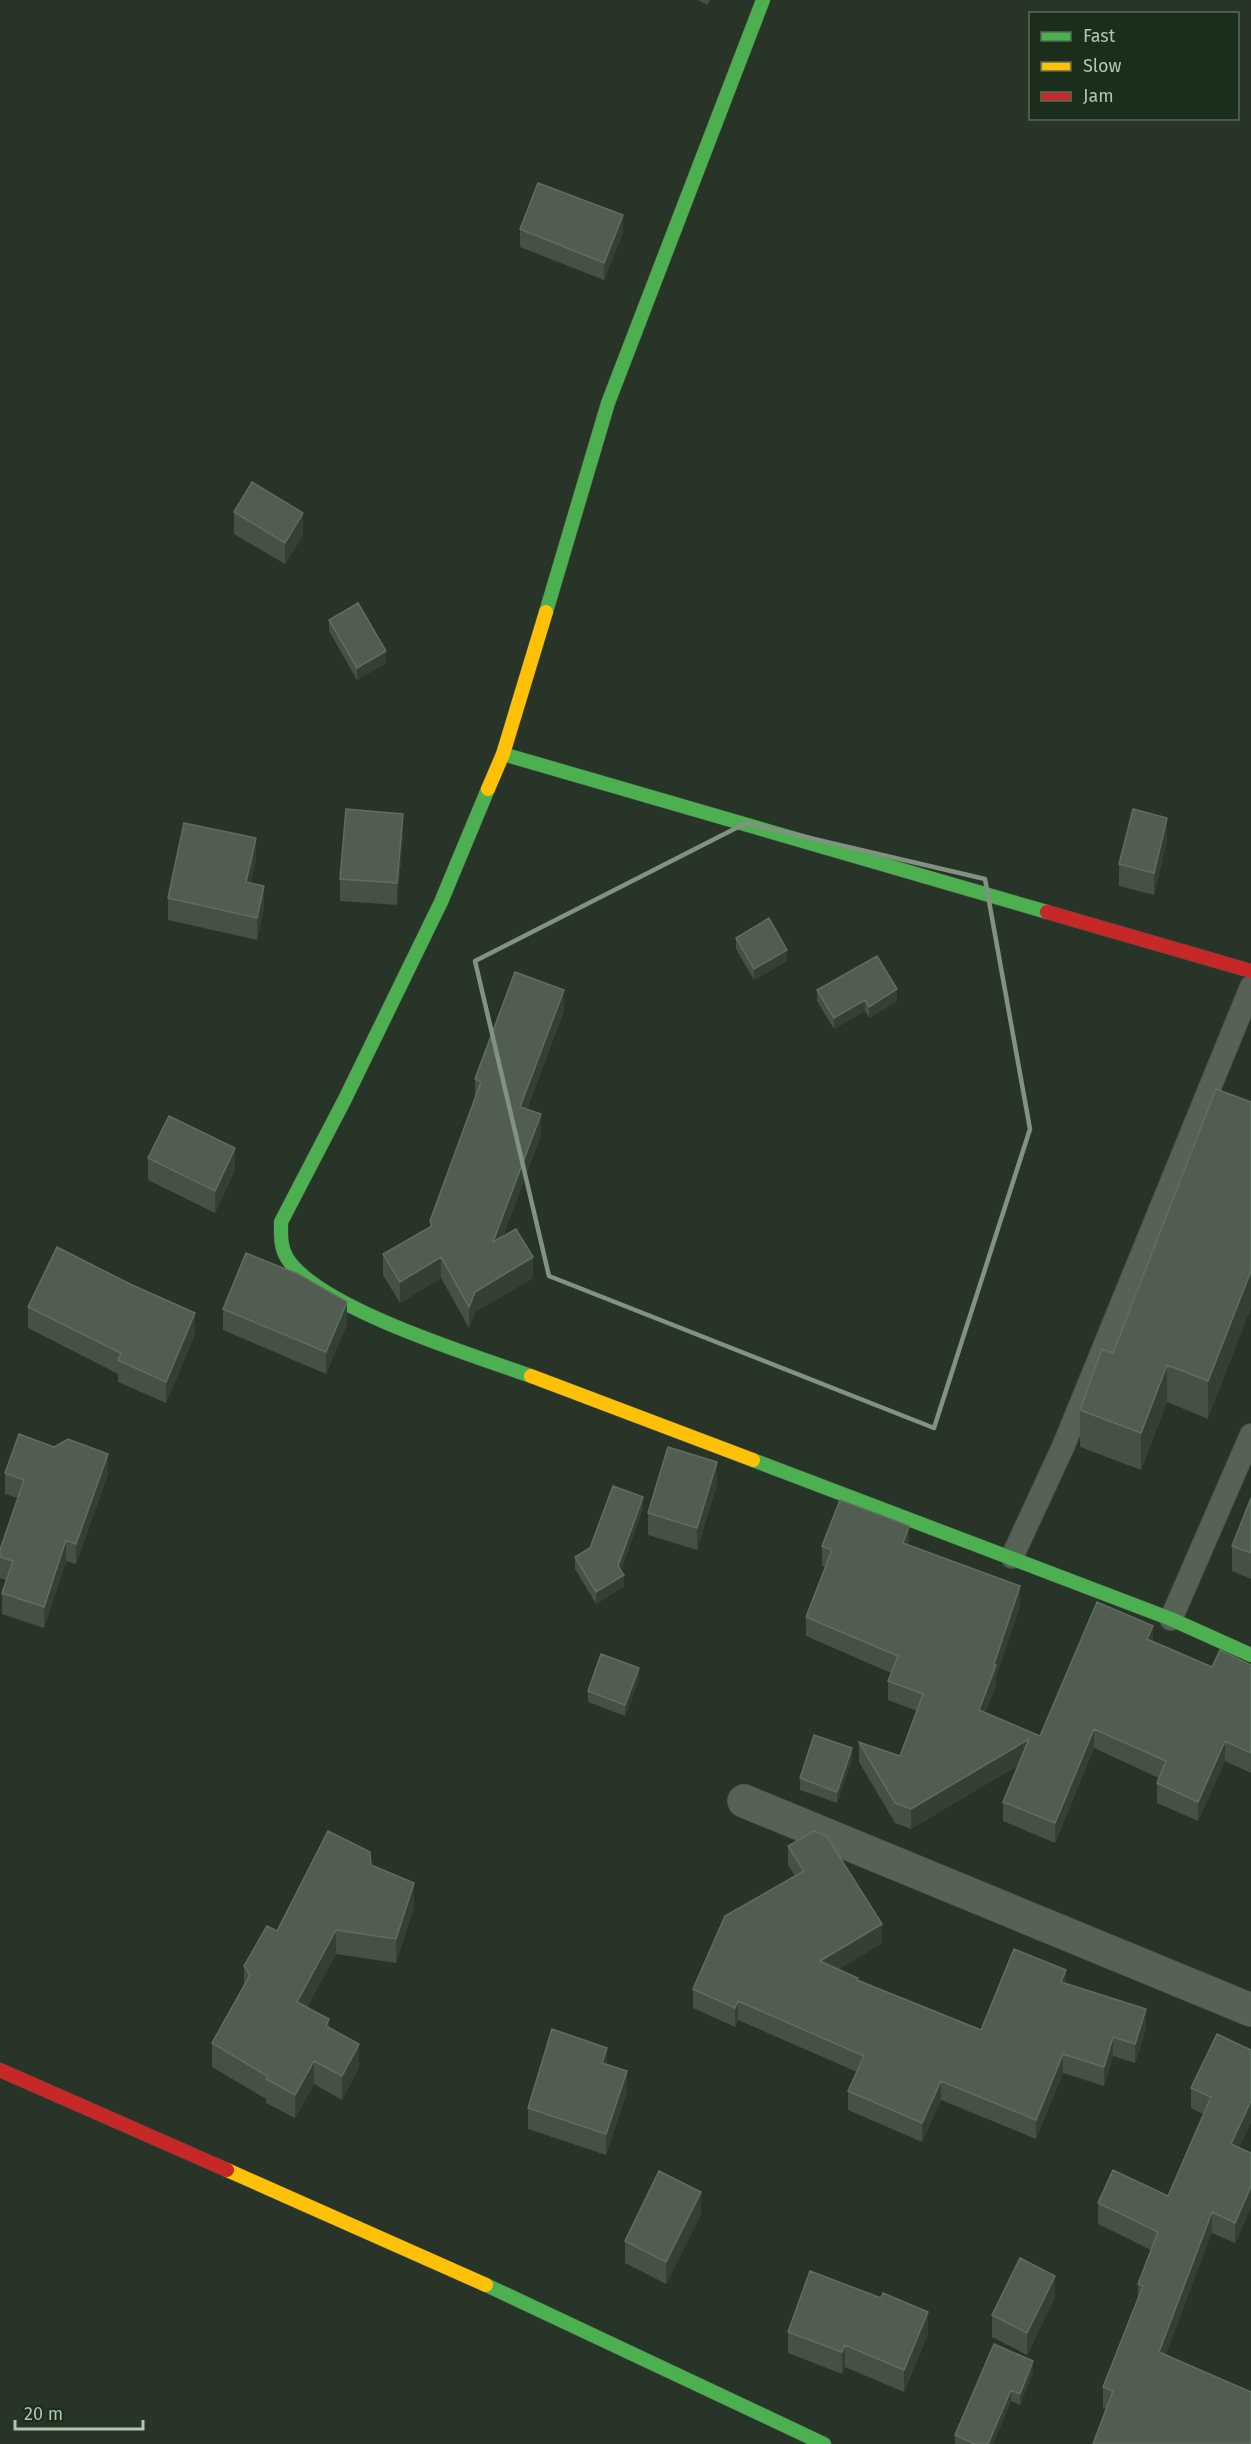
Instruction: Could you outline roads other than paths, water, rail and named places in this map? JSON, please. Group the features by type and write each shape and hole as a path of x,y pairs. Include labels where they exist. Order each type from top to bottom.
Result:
{"street":[{"path":"763,0 608,403 503,754 441,902 345,1099 281,1222 281,1243 287,1258 300,1274 350,1305 396,1326 1012,1557 1171,1619 1251,1655"},
{"path":"503,754 1251,970"},
{"path":"744,1801 1251,2010"},
{"path":"0,2070 535,2307 824,2444"}],"lane":[{"path":"1012,1557 1063,1447 1251,987"},
{"path":"1171,1619 1251,1435"}]}
